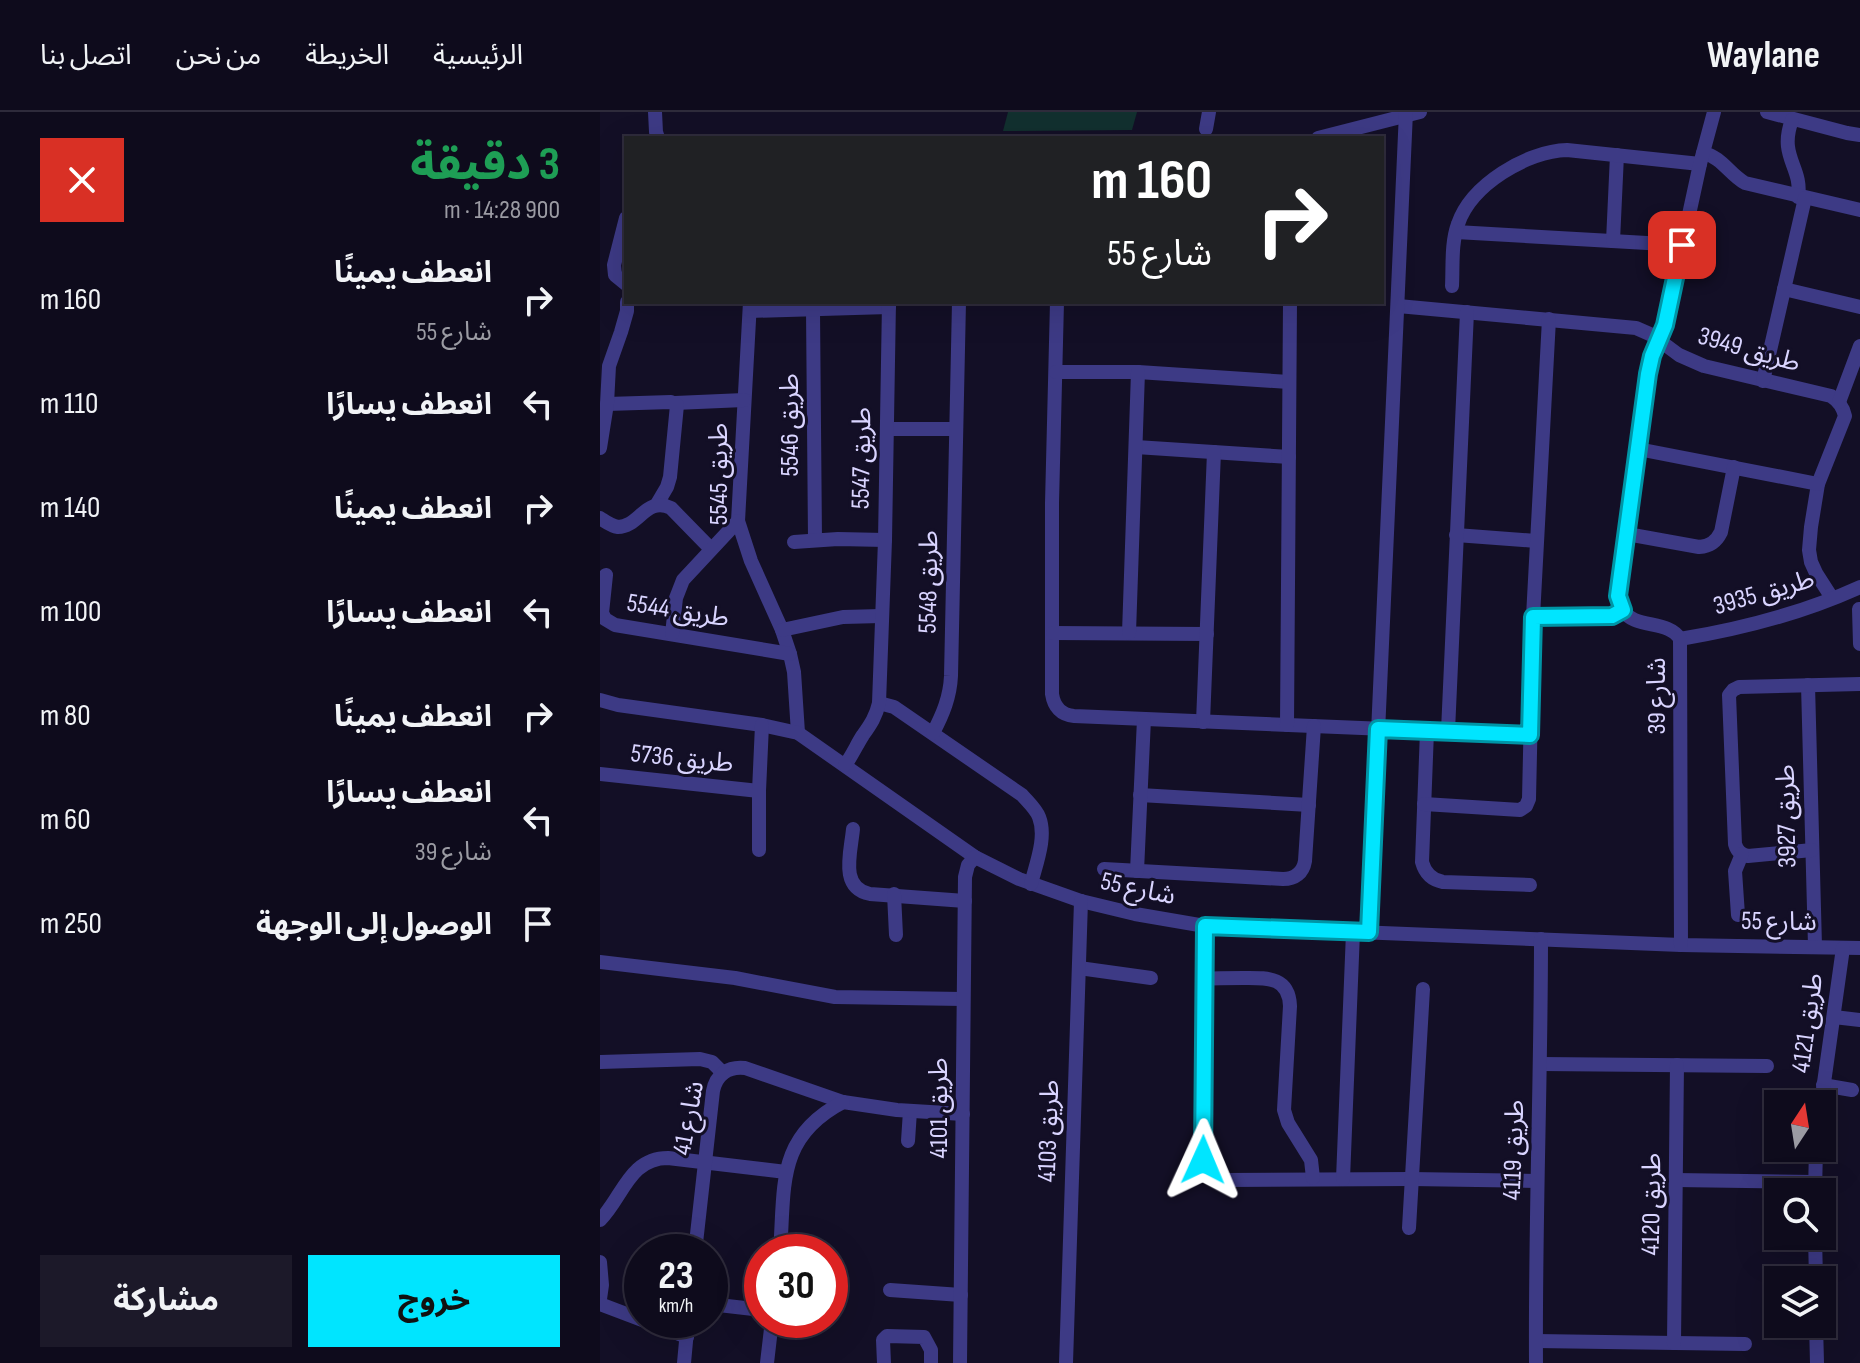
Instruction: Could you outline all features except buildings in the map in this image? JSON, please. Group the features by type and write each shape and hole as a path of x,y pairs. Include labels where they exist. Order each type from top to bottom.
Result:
{"street":[{"path":"655,112 657,136"},
{"path":"1206,129 1209,112"},
{"path":"1533,617 1612,616 1623,610 1618,596 1648,374 1667,316 1714,112"},
{"path":"1767,112 1860,135"},
{"path":"1325,136 1403,114 1398,306 1369,932"},
{"path":"1763,381 1801,197 1788,155 1787,137 1792,120"},
{"path":"1452,286 1456,232 1461,216 1478,192 1492,180 1549,151 1719,160 1745,183 1860,210"},
{"path":"1613,241 1617,155"},
{"path":"624,228 614,272 624,282"},
{"path":"1456,232 1682,245"},
{"path":"1784,289 1860,307"},
{"path":"600,448 609,366 627,304"},
{"name":"طريق 5548","path":"933,733 944,712 951,676 959,304"},
{"path":"1057,304 1052,503 1052,694 1060,711 1074,716 1530,735"},
{"path":"1287,725 1290,304"},
{"path":"748,305 813,310 889,305"},
{"name":"طريق 5545","path":"748,305 738,521 751,561 790,654 798,733"},
{"name":"طريق 5547","path":"841,763 852,743 860,739 875,717 879,703 889,305"},
{"name":"طريق 3949","path":"1398,306 1628,326 1645,330 1692,362 1843,405"},
{"name":"طريق 5546","path":"813,310 815,540"},
{"path":"1448,731 1467,312"},
{"path":"1424,804 1520,810 1529,799 1536,541 1549,319"},
{"path":"1832,598 1816,573 1809,550 1811,527 1818,484 1845,416 1843,405 1860,346"},
{"path":"1056,372 1138,372 1289,382"},
{"path":"1129,633 1138,372"},
{"path":"607,404 744,400"},
{"path":"600,518 620,527 657,504 670,477 675,403"},
{"path":"887,429 956,429"},
{"path":"1136,447 1289,457"},
{"path":"1638,449 1818,484"},
{"path":"1203,722 1214,452"},
{"path":"1627,534 1699,547 1713,543 1721,532 1734,467"},
{"path":"657,504 671,508 711,549"},
{"path":"672,634 678,589 689,572 738,521"},
{"path":"1456,535 1536,541"},
{"path":"794,542 885,540"},
{"name":"طريق 5544","path":"606,575 602,613 609,623 790,654"},
{"name":"طريق 3935","path":"1680,639 1750,625 1860,587"},
{"path":"1859,609 1860,644"},
{"name":"شارع 39","path":"1623,610 1630,618 1672,630 1680,639 1681,945"},
{"path":"782,630 843,617 881,616"},
{"path":"1053,633 1207,634"},
{"path":"1812,850 1751,856 1737,850 1729,695 1739,687 1860,684"},
{"name":"طريق 3927","path":"1808,685 1815,946"},
{"name":"شارع 55","path":"600,700 798,733 975,857 1031,884 1081,901 1135,914 1205,926 1681,945 1860,948"},
{"path":"879,703 890,705 933,733 1022,795 1033,807 1040,818 1042,833 1031,884"},
{"path":"1137,871 1144,719"},
{"path":"759,850 762,725"},
{"path":"1104,869 1292,878 1299,874 1304,866 1314,726"},
{"path":"1427,731 1422,862 1429,875 1443,882 1530,885"},
{"name":"طريق 5736","path":"600,774 759,791"},
{"path":"1140,795 1309,805"},
{"path":"853,829 848,875 852,885 865,893 965,901"},
{"path":"1738,915 1735,871 1742,854"},
{"name":"طريق 4101","path":"960,1363 965,877 968,865 975,857"},
{"path":"894,894 896,935"},
{"name":"طريق 4103","path":"1066,1363 1081,901"},
{"path":"1205,926 1203,1160 1213,1176 1226,1180 1537,1181"},
{"path":"1343,1179 1353,932"},
{"name":"طريق 4119","path":"1536,1363 1541,939"},
{"name":"طريق 4121","path":"1822,1090 1843,948"},
{"path":"600,962 735,978 835,997 963,999"},
{"path":"1079,968 1151,978"},
{"path":"1204,979 1267,978 1278,981 1286,989 1290,1006 1284,1110 1288,1123 1311,1160 1313,1178"},
{"path":"1409,1228 1423,989"},
{"path":"1834,1017 1860,1020"},
{"path":"600,1062 700,1059 712,1062 723,1073"},
{"path":"1541,1064 1767,1066"},
{"name":"طريق 4120","path":"1674,1343 1677,1065"},
{"name":"شارع 41","path":"697,1234 714,1085 723,1073 732,1068 745,1068 843,1102 963,1114"},
{"path":"1823,1085 1852,1090"},
{"path":"781,1234 790,1155 803,1133 824,1112 843,1102"},
{"path":"908,1141 910,1111"},
{"path":"600,1220 630,1175 647,1161 660,1158 704,1161 786,1172"},
{"path":"1676,1180 1764,1184"},
{"path":"600,1262 600,1301 624,1311"},
{"path":"890,1290 961,1295"},
{"path":"884,1363 883,1340 887,1336 924,1337 931,1350 931,1363"},
{"path":"684,1363 687,1338"},
{"path":"767,1363 770,1338"},
{"path":"1816,1338 1817,1363"},
{"path":"1536,1341 1745,1344"}],"green space":[{"path":"1008,112 1137,112 1132,130 1003,131"}],"route":[{"path":"1203,1160 1205,926 1369,932 1378,729 1530,735 1533,617 1612,616 1623,610 1618,596 1648,374 1665,325 1682,245"}]}
